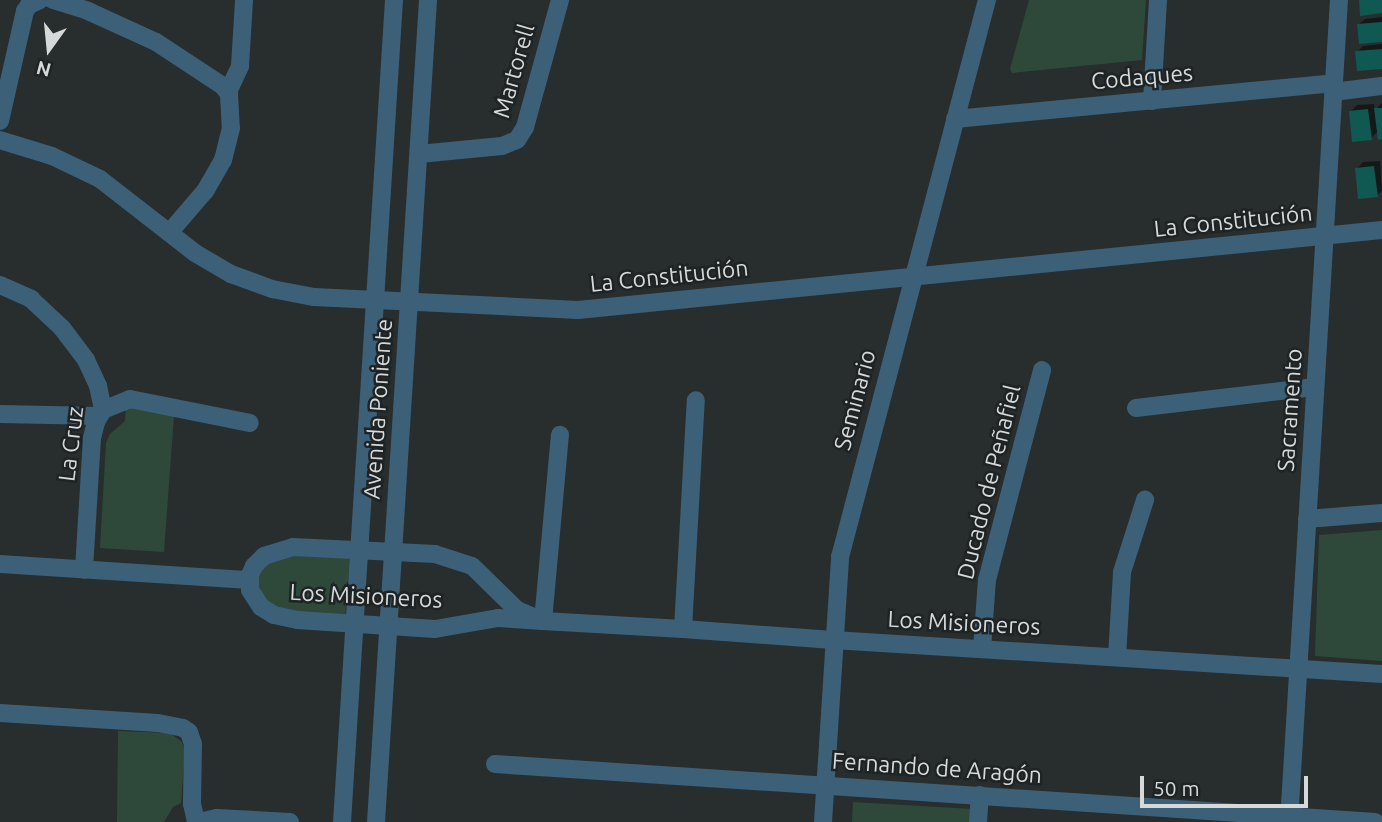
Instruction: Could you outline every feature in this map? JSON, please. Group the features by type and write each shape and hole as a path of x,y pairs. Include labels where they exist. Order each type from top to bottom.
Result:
{"street":[{"path":"53,0 82,4 156,42 228,92"},
{"path":"169,233 205,191 223,160 231,128 228,92 240,65 244,0"},
{"name":"Avenida Poniente","path":"342,822 394,0"},
{"name":"Avenida Poniente","path":"376,822 428,0"},
{"name":"Martorell","path":"419,154 502,146 517,140 525,127 559,0"},
{"name":"Seminario","path":"823,822 840,557 912,276 988,0"},
{"path":"1152,101 1158,0"},
{"name":"Sacramento","path":"1289,819 1339,0"},
{"path":"0,121 28,2"},
{"name":"Codaques","path":"955,120 1152,101 1382,86"},
{"name":"La Constitución","path":"0,140 52,156 100,179 212,264 253,284 314,298 578,310 1382,230"},
{"name":"La Cruz","path":"0,285 31,299 62,328 91,369 101,413 92,438 85,570"},
{"name":"Ducado de Peñafiel","path":"982,649 987,580 1042,370"},
{"path":"1136,408 1315,387"},
{"path":"0,414 101,413 130,399 250,423"},
{"path":"683,629 696,400"},
{"path":"543,621 560,435"},
{"path":"1117,657 1122,572 1145,500"},
{"path":"1307,519 1382,513"},
{"name":"Los Misioneros","path":"543,621 517,610 482,572 467,564 435,554 285,548 259,560 249,580 256,601 274,615 290,620 435,629 486,618 1382,674"},
{"path":"0,564 249,580"},
{"path":"0,713 146,722 183,728 189,732 193,744 192,804 198,822 217,818 290,822"},
{"name":"Fernando de Aragón","path":"495,764 980,795 1289,819 1376,822"},
{"path":"978,822 980,795"}],"green space":[{"path":"1029,0 1146,0 1142,60 1012,73 1010,69"},
{"path":"126,404 174,416 164,552 100,548 106,443 110,434 125,421"},
{"path":"1382,530 1382,661 1315,656 1319,535"},
{"path":"350,554 345,619 268,608 252,580 272,556"},
{"path":"118,731 170,733 182,742 185,750 181,803 173,807 164,822 117,822"},
{"path":"853,802 972,809 971,822 852,822"}],"building":[{"path":"1359,0 1382,0 1382,13 1360,16"},
{"path":"1382,22 1382,42 1359,44 1357,24"},
{"path":"1382,49 1382,69 1357,71 1355,51"},
{"path":"1374,108 1382,108 1382,139 1378,140"},
{"path":"1368,109 1372,140 1352,142 1349,111"},
{"path":"1374,166 1378,197 1358,199 1355,168"}]}
